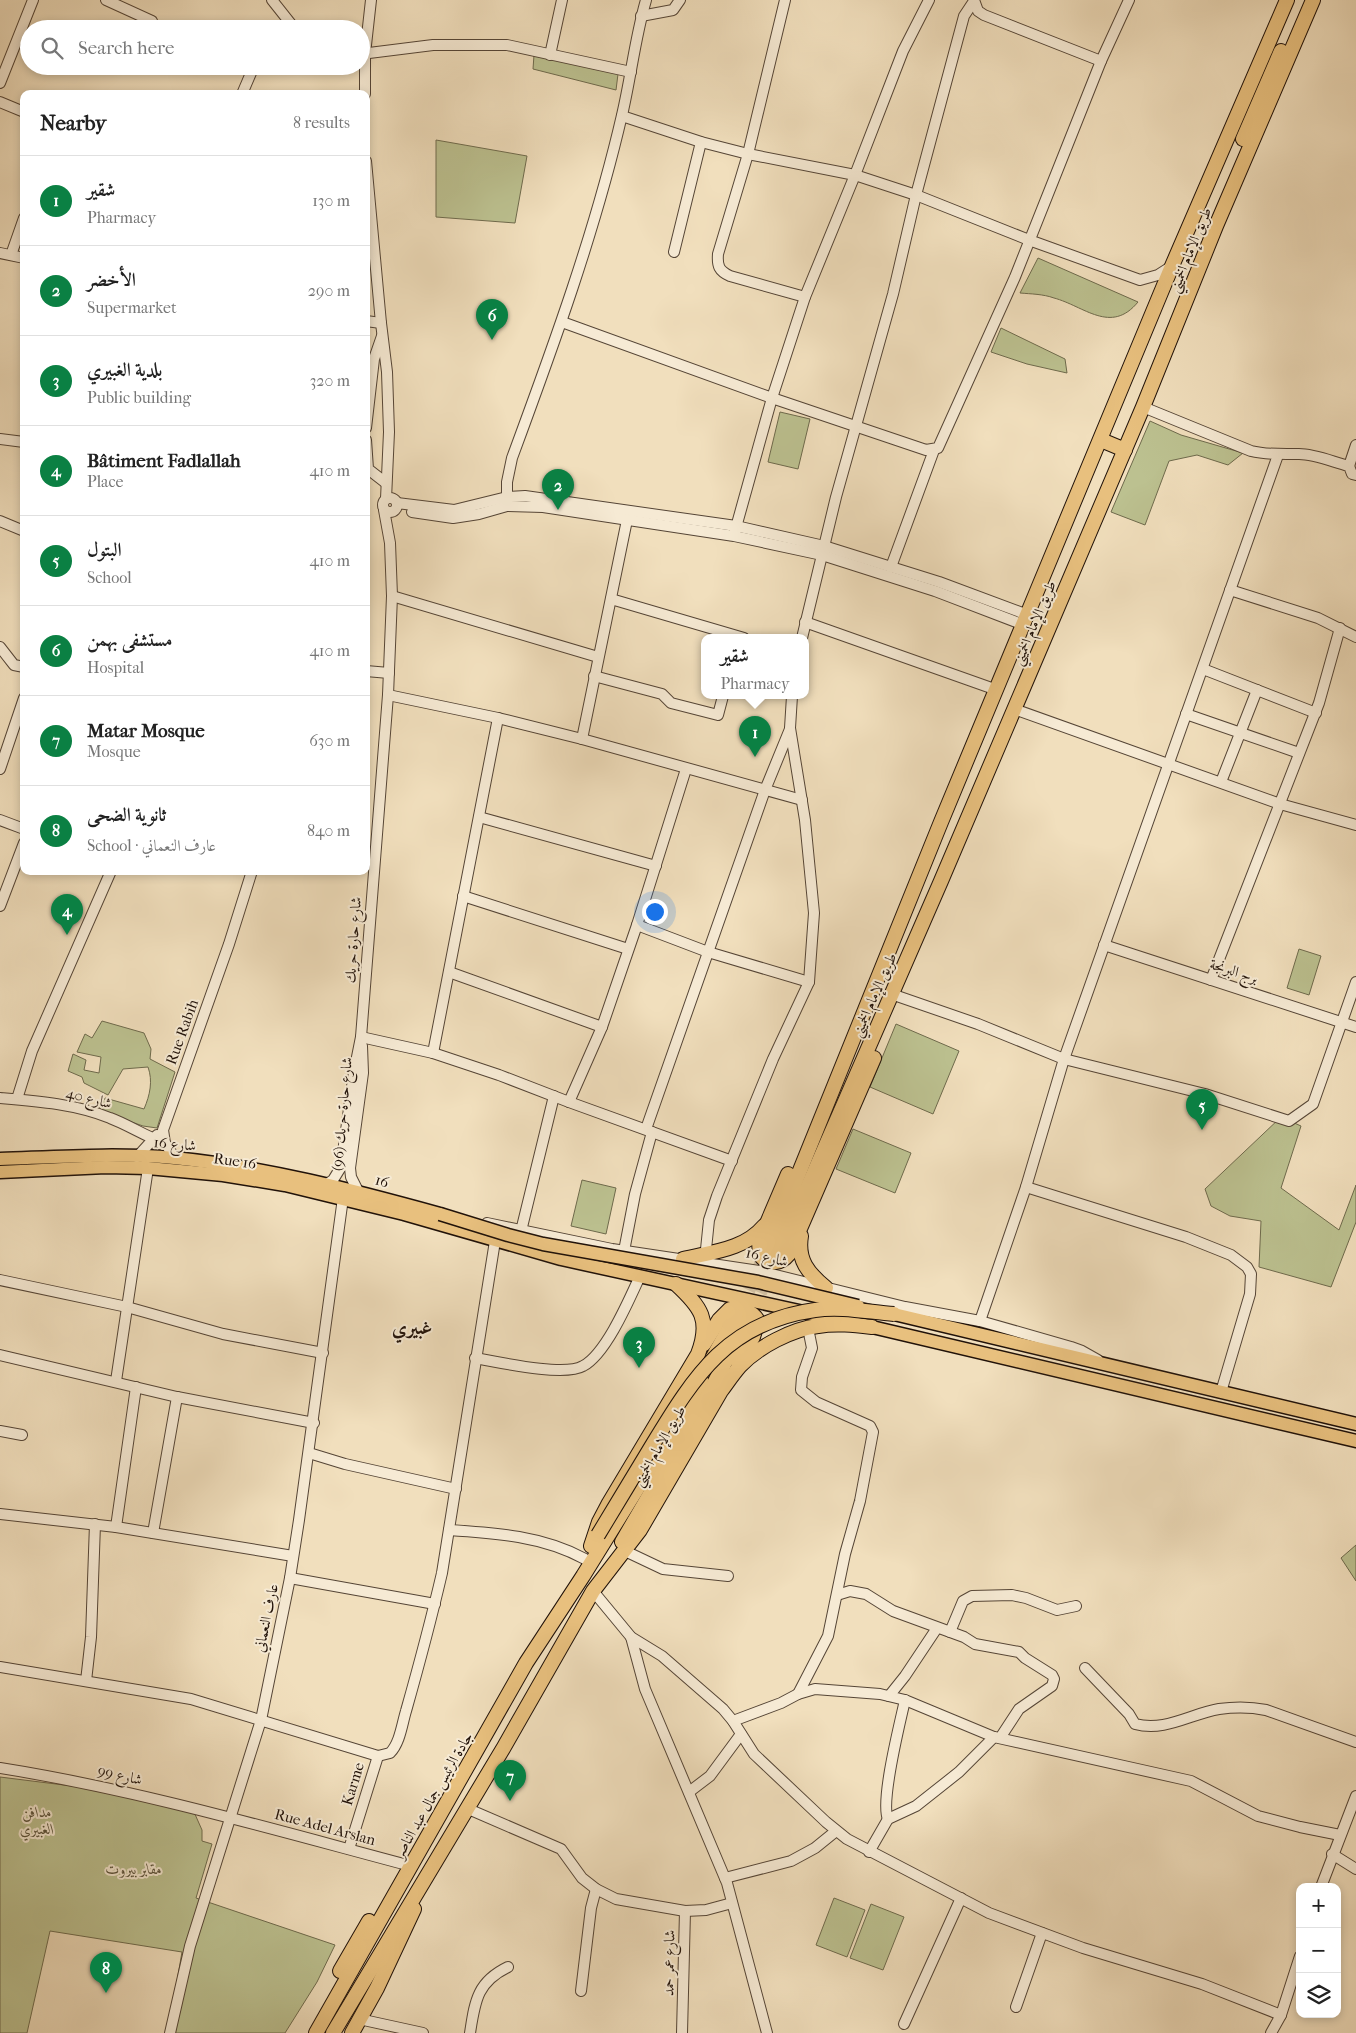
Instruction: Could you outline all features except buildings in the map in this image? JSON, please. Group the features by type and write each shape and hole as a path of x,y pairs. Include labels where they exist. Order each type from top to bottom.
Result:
{"highway":[{"name":"طريق الإمام الخميني","path":"1286,0 1172,266 941,822 868,1001 772,1253 902,970 1144,407 1216,226 1313,0"},
{"path":"1216,226 1225,185 1232,166 1254,110 1303,0"},
{"path":"1101,440 1125,450"},
{"path":"941,822 961,832"},
{"path":"868,1001 856,1014 844,1037 770,1217 758,1249 762,1258 770,1262 780,1262 786,1258 802,1225 871,1064 897,996 902,970"},
{"path":"683,1259 705,1259 748,1241 762,1228 770,1217"},
{"path":"802,1225 800,1247 802,1260 807,1270 826,1288"},
{"path":"676,1284 694,1302 702,1315 704,1330 698,1354"},
{"path":"333,2033 504,1747 595,1588 625,1551 650,1514 753,1337 758,1323 757,1317 752,1313 741,1309 730,1309 719,1320 609,1503 594,1540"},
{"path":"581,1580 584,1559 594,1540 678,1404 709,1363 728,1346 758,1326 778,1318 815,1310 840,1309 894,1314"},
{"name":"طريق الإمام الخميني","path":"581,1580 741,1319 709,1392 595,1588"},
{"path":"721,1391 740,1366 783,1336 808,1328 831,1325 872,1327"},
{"name":"جادة الرئيس جمال عبد الناصر","path":"316,2033 526,1663 581,1580"},
{"path":"352,2033 406,1929 428,1872"},
{"path":"305,2033 363,1930 399,1886"}],"main road":[{"name":"شارع 16","path":"0,1159 99,1156 174,1158 275,1173 327,1184 344,1193 404,1214 545,1256 872,1327 1356,1441"},
{"name":"Rue 16","path":"0,1172 106,1167 148,1168 223,1176 344,1193"},
{"name":"16","path":"344,1193 358,1191 440,1214"},
{"name":"شارع 16","path":"440,1214 508,1235 552,1246 758,1282 1356,1424"},
{"path":"611,1271 621,1269 625,1261 618,1250"}],"street":[{"path":"25,20 33,0"},
{"path":"106,0 150,20"},
{"path":"272,0 288,20"},
{"path":"368,20 371,0"},
{"path":"550,55 562,0"},
{"path":"507,502 507,482 512,458 562,322 622,116 641,16 646,0"},
{"path":"641,16 673,10 680,0"},
{"path":"785,0 748,154 718,254 717,263 719,269 730,276 805,297"},
{"path":"735,531 772,398 805,297 903,51 929,0"},
{"path":"891,567 934,450 941,443 1029,240 1101,61 1129,0"},
{"path":"974,1 978,11 984,15 1101,61"},
{"path":"803,634 823,550 893,294 916,195 964,16 974,1"},
{"path":"0,83 20,33"},
{"path":"370,53 433,45 507,45 631,72"},
{"path":"244,90 250,75"},
{"path":"364,75 365,90"},
{"path":"0,102 20,110"},
{"path":"622,116 701,142 748,154 855,175 916,195 1029,240 1140,280 1158,274 1172,266"},
{"path":"674,252 701,142"},
{"path":"370,204 381,323 387,359 389,432 386,499 392,498 393,508 454,510 507,502 627,520 735,531"},
{"path":"11,255 20,229"},
{"path":"0,253 20,257"},
{"path":"370,322 381,323"},
{"path":"562,322 772,398 926,450 934,450"},
{"path":"370,394 374,359 383,335"},
{"path":"1144,407 1251,451 1278,455 1306,455 1353,474 1356,445"},
{"path":"0,439 20,442"},
{"path":"980,1321 1026,1187 1064,1059 1278,455"},
{"path":"370,471 386,483"},
{"path":"507,502 515,496 545,498 735,531 823,550 891,567 939,582 1026,620"},
{"name":"شارع حارة حريك","path":"370,855 388,695 392,596 390,542 393,508"},
{"path":"582,739 627,520"},
{"path":"0,521 20,529"},
{"path":"823,550 935,592 1026,620"},
{"path":"1230,590 1318,618 1356,637"},
{"path":"392,596 598,657"},
{"path":"611,599 726,634"},
{"path":"805,622 997,690"},
{"path":"1211,980 1316,713 1340,628"},
{"path":"0,648 14,665 20,666"},
{"path":"1202,669 1316,713"},
{"path":"370,671 389,673"},
{"path":"594,676 662,694 671,703 718,715 722,699"},
{"path":"1221,782 1257,690"},
{"path":"388,695 498,718 582,739 802,800"},
{"path":"705,1259 709,1220 773,1059 809,982 814,913 802,800 790,728 788,699"},
{"path":"1014,709 1280,804 1356,825"},
{"path":"0,769 20,710"},
{"path":"1186,714 1299,753"},
{"path":"433,1052 498,718"},
{"path":"618,1250 635,1194 649,1131 708,952 765,790 790,728"},
{"path":"569,1102 602,1027 637,925 686,769"},
{"path":"479,817 656,866"},
{"path":"0,820 20,828"},
{"path":"0,906 20,854"},
{"path":"17,1099 32,1051 109,875"},
{"name":"Rue Rabih","path":"174,1158 165,1143 163,1130 229,944 251,875"},
{"name":"شارع حارة حريك","path":"361,1037 369,875"},
{"path":"463,896 628,949"},
{"path":"637,925 708,952 809,982"},
{"name":"برج البرنجة","path":"1104,945 1356,1027"},
{"path":"448,972 602,1027"},
{"path":"897,996 978,1024 1064,1059 1205,1094 1289,1121 1313,1104 1356,982"},
{"path":"361,1037 433,1052 732,1161"},
{"name":"شارع حارة حريك (96)","path":"358,1191 350,1168 352,1120 363,1073 361,1037"},
{"path":"521,1231 554,1096"},
{"name":"شارع 40","path":"0,1098 70,1107 109,1117 165,1143"},
{"path":"327,1184 333,1180 340,1167 352,1120"},
{"name":"Rue Rabih","path":"137,1157 163,1130"},
{"path":"116,1381 148,1168"},
{"path":"1026,1187 1186,1238 1231,1255 1247,1266 1250,1274 1250,1294 1222,1392"},
{"name":"عارف النعماني","path":"170,2033 190,1946 261,1720 290,1578 314,1423 344,1193"},
{"path":"411,1206 521,1231 618,1250 683,1259"},
{"path":"0,1667 192,1699 378,1756 390,1753 395,1746 435,1604 456,1489 475,1358 495,1241"},
{"name":"شارع 16","path":"705,1259 905,1307 980,1321 1082,1351 1101,1364"},
{"path":"475,1358 521,1366 562,1370 581,1367 595,1358 627,1306 640,1276"},
{"path":"0,1280 127,1307 223,1334 323,1353"},
{"path":"798,1694 824,1644 867,1468 873,1432 870,1426 816,1402 801,1390 802,1377 812,1348 808,1328"},
{"path":"0,1355 177,1397 314,1423"},
{"path":"116,1526 136,1387"},
{"path":"153,1533 177,1397"},
{"path":"0,1431 22,1435"},
{"path":"309,1453 345,1464 456,1489"},
{"path":"0,1514 116,1526 293,1556"},
{"path":"86,1681 91,1637 95,1524"},
{"path":"449,1530 547,1542 584,1559"},
{"path":"625,1551 663,1569 728,1576"},
{"path":"290,1578 435,1604"},
{"path":"595,1588 631,1637 645,1689 725,1878 767,2033"},
{"path":"837,1595 850,1591 866,1594 893,1611 964,1637 975,1644 1019,1652 1052,1675 1054,1679 1052,1686 1019,1709 997,1738 959,1772 916,1806 888,1819 869,1852"},
{"path":"950,1632 963,1601 972,1596 1012,1595 1026,1598 1057,1610 1076,1606"},
{"path":"889,1696 905,1676 936,1628"},
{"path":"631,1637 662,1656 722,1709 733,1721 754,1754 836,1832 869,1852 989,1913 1083,1948 1202,1984 1281,2015"},
{"path":"1085,1668 1129,1714 1135,1724 1157,1727 1219,1709 1252,1708 1274,1712 1356,1742"},
{"path":"733,1721 781,1703 798,1694 815,1689 831,1689 889,1696 905,1700 997,1738 1191,1781 1258,1816 1340,1835"},
{"path":"888,1819 886,1807 889,1782 905,1700"},
{"path":"689,1792 710,1776 741,1734"},
{"name":"Karme","path":"349,1849 378,1756"},
{"name":"شارع 99","path":"0,1768 65,1778 231,1817"},
{"path":"1322,1883 1356,1796"},
{"path":"466,1808 561,1849 582,1878 596,1889 616,1899 685,1912"},
{"name":"Rue Adel Arslan","path":"231,1817 410,1866"},
{"path":"725,1878 791,1861 814,1848 836,1832"},
{"path":"1332,1854 1356,1869"},
{"path":"581,1991 591,1908 596,1889"},
{"path":"904,2024 961,1898"},
{"name":"شارع عمر حمد","path":"682,2033 685,1912 706,1910 732,1903"},
{"path":"1016,2007 1042,1933"},
{"path":"470,2033 474,2013 483,1987 494,1974 508,1967"},
{"path":"1271,2033 1281,2015 1296,1968"},
{"path":"359,2019 423,2033"}],"green space":[{"path":"534,55 618,74 616,90 533,69"},
{"path":"436,140 527,156 515,223 436,217"},
{"path":"1038,258 1138,302 1128,312 1118,316 1107,317 1050,297 1020,293"},
{"path":"1001,328 1065,359 1067,373 1027,364 991,352"},
{"path":"780,412 810,419 798,469 768,462"},
{"path":"1150,421 1181,435 1243,453 1228,465 1197,455 1169,461 1145,525 1111,512"},
{"path":"1299,949 1321,956 1309,995 1287,988"},
{"path":"102,1021 144,1033 151,1049 150,1059 175,1072 157,1128 143,1126 98,1110 105,1098 144,1109 150,1088 148,1067 123,1069 108,1095 84,1083 82,1077 68,1071 73,1054 86,1060 84,1070 99,1073 101,1057 77,1052 85,1034 92,1038"},
{"path":"896,1024 959,1051 933,1114 870,1087"},
{"path":"1281,1117 1301,1126 1281,1188 1339,1230 1356,1185 1356,1222 1331,1287 1259,1267 1261,1221 1230,1216 1211,1206 1205,1189"},
{"path":"853,1129 911,1153 895,1193 836,1169"},
{"path":"582,1180 616,1188 606,1234 571,1226"},
{"path":"1356,1545 1356,1581 1341,1558"},
{"name":"مقابر بيروت","path":"0,1777 80,1787 194,1812 202,1830 202,1841 212,1844 196,1898 335,1945 317,1982 285,2033 168,2033 182,1952 50,1931 27,2033 0,2033"},
{"path":"834,1898 865,1910 847,1957 816,1945"},
{"path":"871,1904 904,1917 883,1970 850,1958"}],"tunnel":[{"path":"739,1309 767,1252"},
{"path":"751,1312 769,1273"}],"place":[{"name":"مستشفى بهمن","path":"492,340"},
{"name":"الأخضر","path":"558,510"},
{"name":"شقير","path":"755,757"},
{"name":"Bâtiment Fadlallah","path":"67,935"},
{"name":"البتول","path":"1202,1130"},
{"name":"بلدية الغبيري","path":"639,1368"},
{"name":"Matar Mosque","path":"510,1801"},
{"name":"ثانوية الضحى","path":"106,1993"}],"district":[{"name":"غبيري","path":"412,1327"}],"park label":[{"name":"مدافن الغبيري","path":"37,1820"}]}
